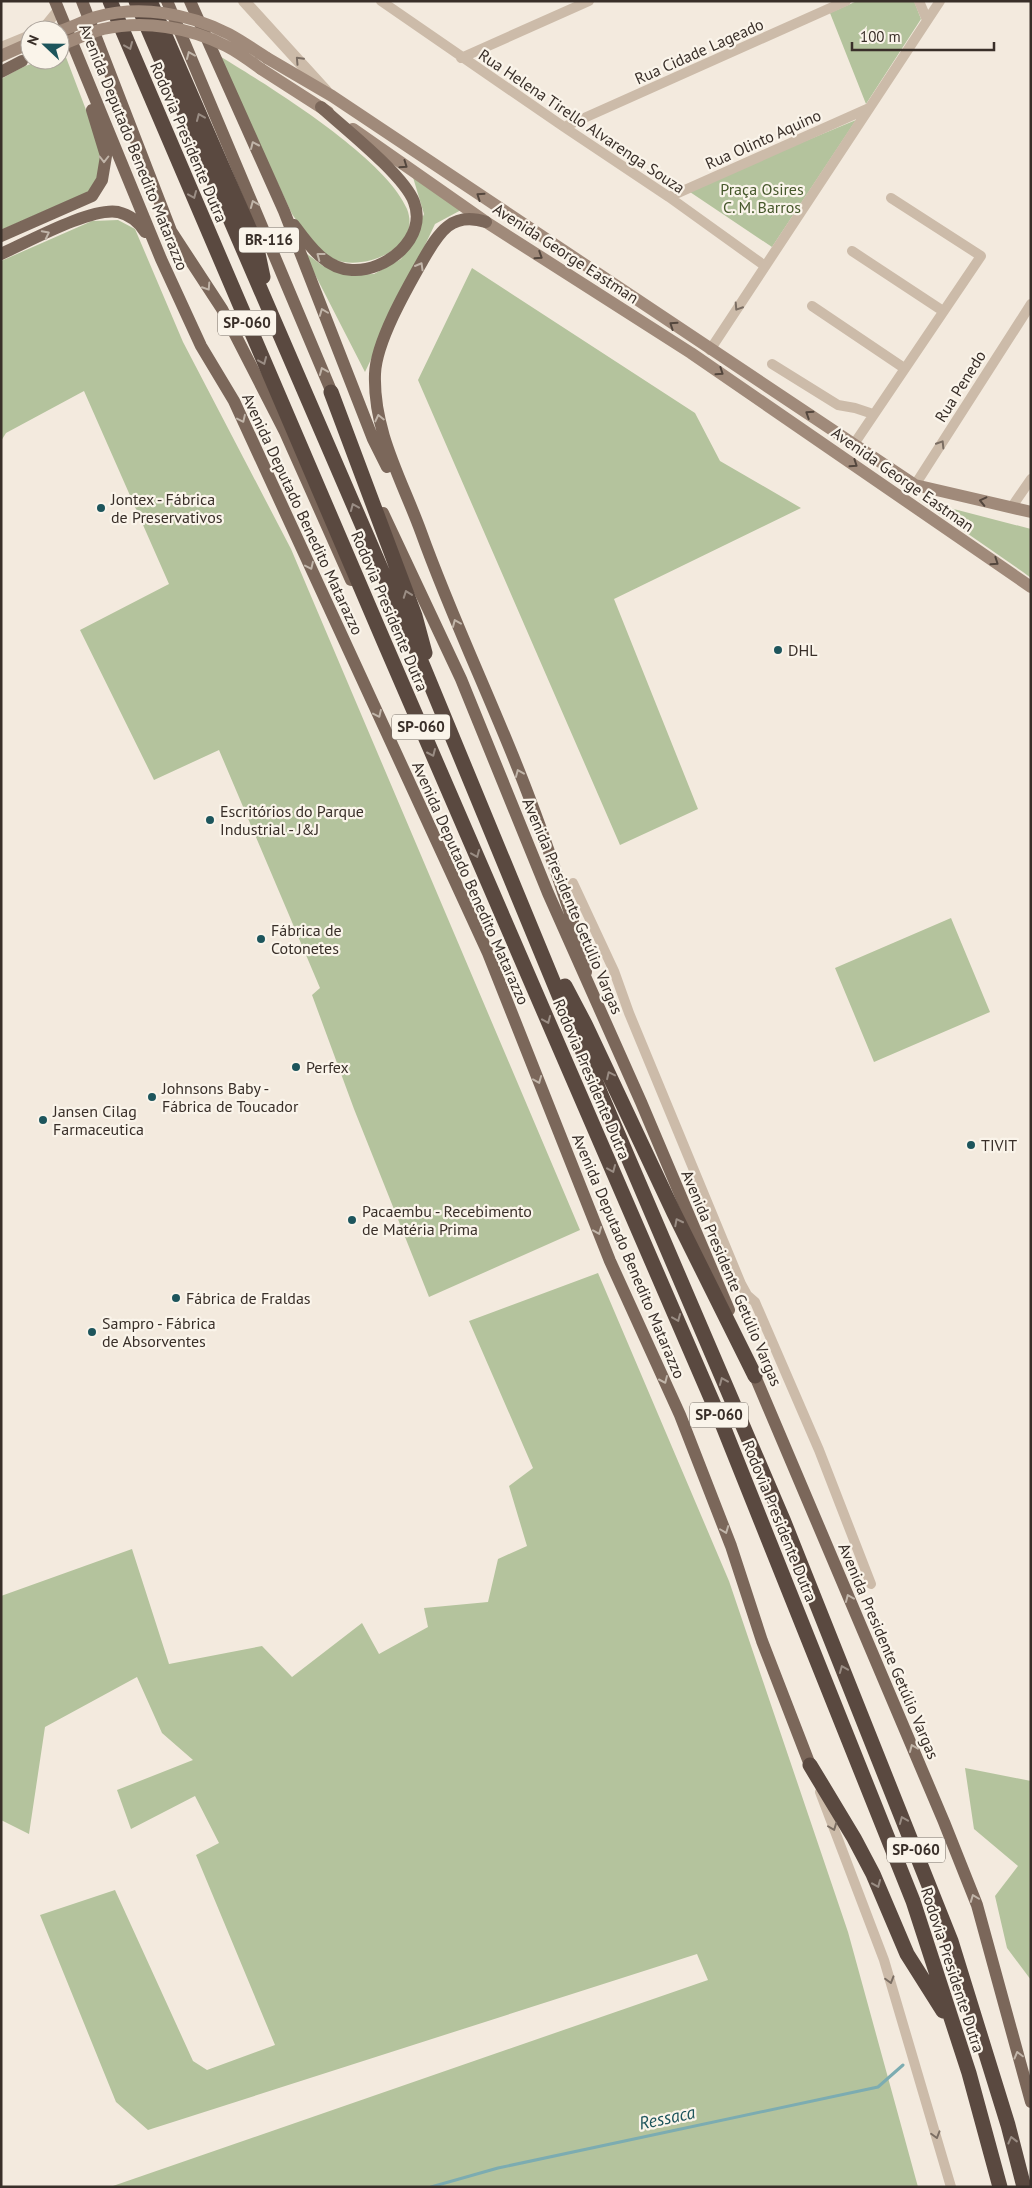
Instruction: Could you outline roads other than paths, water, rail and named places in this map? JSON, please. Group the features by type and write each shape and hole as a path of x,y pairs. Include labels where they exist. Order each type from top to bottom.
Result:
{"highway":[{"name":"Rodovia Presidente Dutra","path":"110,1 385,644 724,1426 913,1901 956,2031 1000,2187"},
{"name":"Rodovia Presidente Dutra","path":"136,1 440,708 784,1522 935,1898 973,2006 1024,2187"},
{"path":"150,1 256,244 270,310"},
{"path":"331,392 415,616 440,708"},
{"path":"528,917 585,1024 674,1213 755,1376"},
{"path":"810,1765 854,1838 873,1874 908,1954 956,2031"}],"main road":[{"name":"Avenida Deputado Benedito Matarazzo","path":"82,1 171,231 222,310 285,432 344,566 385,644"},
{"name":"BR-116","path":"167,1 331,392"},
{"path":"190,1 284,211 373,439 420,530"},
{"name":"Avenida Deputado Benedito Matarazzo","path":"57,5 61,20"},
{"name":"Avenida George Eastman","path":"70,28 96,17 127,11 160,12 187,16 229,34 321,107 486,222 691,353 1031,587"},
{"name":"Avenida George Eastman","path":"70,42 102,30 130,24 163,26 186,30 264,63 332,96 915,485 1031,512"},
{"name":"Avenida Deputado Benedito Matarazzo","path":"70,44 161,259 201,346 234,401 488,953 610,1261 680,1415 731,1546 762,1641 810,1765"},
{"path":"1,56 20,47"},
{"path":"1,236 92,196 102,180 106,156 96,121 70,50"},
{"path":"1,71 20,62"},
{"path":"284,211 318,256 340,267 352,270 377,265 391,258 402,249 416,228 417,211 410,193 383,163 321,107"},
{"path":"1,254 60,226 91,215 117,212 139,222 161,259"},
{"path":"486,222 470,218 453,222 436,238 407,288 382,343 375,371 378,416 394,469 420,530 436,575 531,801 584,955 587,985"},
{"name":"Avenida Presidente Getúlio Vargas","path":"331,392 368,480 461,680 587,985 722,1291 755,1376 933,1795 977,1906 1031,2102"}],"street":[{"path":"244,1 332,96"},
{"name":"Rua Helena Tirello Alvarenga Souza","path":"381,1 461,58 669,197 765,266"},
{"path":"461,58 589,1"},
{"name":"Rua Cidade Lageado","path":"564,128 846,1"},
{"path":"919,1 927,20"},
{"path":"710,350 940,1"},
{"path":"49,20 57,5"},
{"path":"1,47 20,39"},
{"name":"Rua Olinto Aquino","path":"669,197 870,108"},
{"path":"854,444 981,256 891,198"},
{"path":"852,251 943,311"},
{"name":"Rua Penedo","path":"915,485 1031,304"},
{"path":"812,306 904,368"},
{"path":"772,364 838,406 855,408 873,414"},
{"path":"1011,508 1031,480"},
{"path":"574,883 614,971 633,1022 741,1284 755,1302 820,1450 871,1584"},
{"path":"810,1765 884,1960 951,2187"}],"waterway":[{"name":"Ressaca","path":"431,2187 498,2168 878,2087 903,2065"}],"place":[{"name":"Jontex - Fábrica de Preservativos","path":"101,508"},
{"name":"DHL","path":"778,650"},
{"name":"Escritórios do Parque Industrial - J&J","path":"210,820"},
{"name":"Fábrica de Cotonetes","path":"261,939"},
{"name":"Perfex","path":"296,1067"},
{"name":"Johnsons Baby - Fábrica de Toucador","path":"152,1097"},
{"name":"Jansen Cilag Farmaceutica","path":"43,1120"},
{"name":"TIVIT","path":"971,1145"},
{"name":"Pacaembu - Recebimento de Matéria Prima","path":"352,1220"},
{"name":"Fábrica de Fraldas","path":"176,1298"},
{"name":"Sampro - Fábrica de Absorventes","path":"92,1332"}],"park label":[{"name":"Praça Osires C. M. Barros","path":"762,198"}]}
